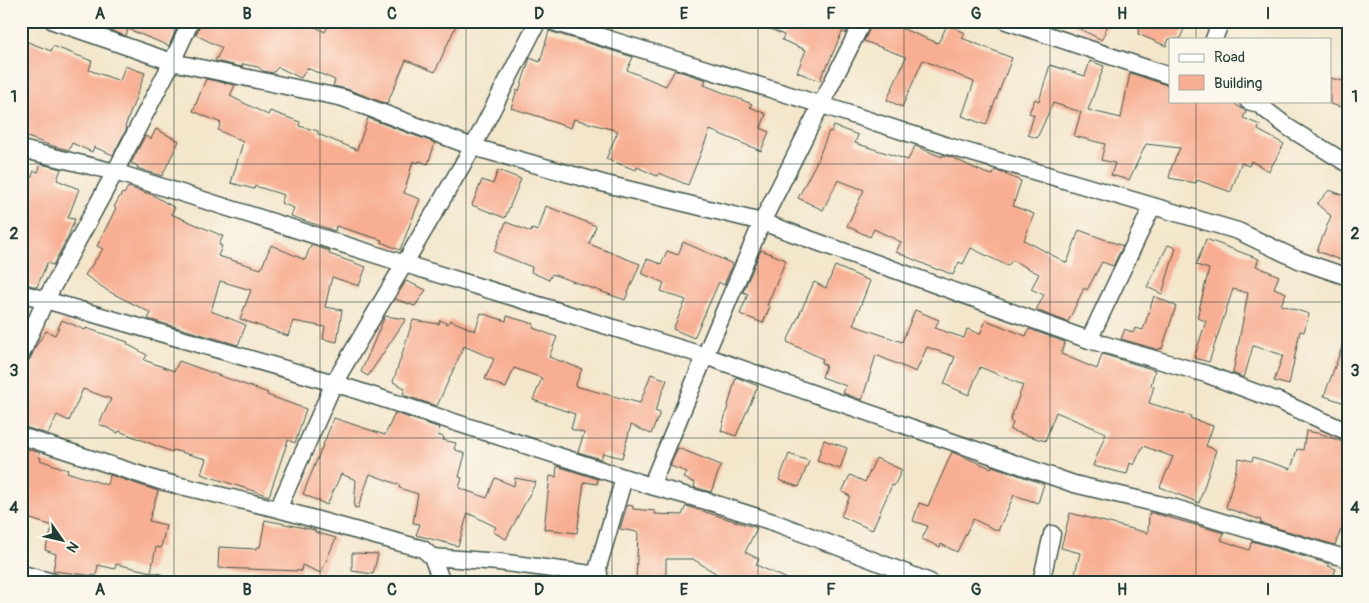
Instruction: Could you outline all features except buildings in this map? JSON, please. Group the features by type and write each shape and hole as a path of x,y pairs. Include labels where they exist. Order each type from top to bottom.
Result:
{"street":[{"path":"53,21 172,62 343,98 473,147 602,183 762,222 1089,340 1206,374 1281,402 1348,432"},
{"path":"21,355 45,301 115,172 191,21"},
{"path":"278,509 334,383 473,147 538,21"},
{"path":"550,21 948,146 1238,231 1301,261 1348,277"},
{"path":"651,486 762,222 863,21"},
{"path":"1006,21 1169,76"},
{"path":"1214,38 1221,21"},
{"path":"1251,102 1258,104 1290,128 1348,164"},
{"path":"21,149 115,172 705,356 1074,484 1174,508 1348,559"},
{"path":"1089,340 1152,207"},
{"path":"21,293 334,383 624,478 710,502 776,523 930,582"},
{"path":"21,436 160,481 278,509 423,549 432,557 442,582"},
{"path":"432,557 499,562 599,578 598,566 624,478"},
{"path":"1041,582 1052,534"},
{"path":"21,576 26,575 53,582"},
{"path":"148,582 157,582"}]}
